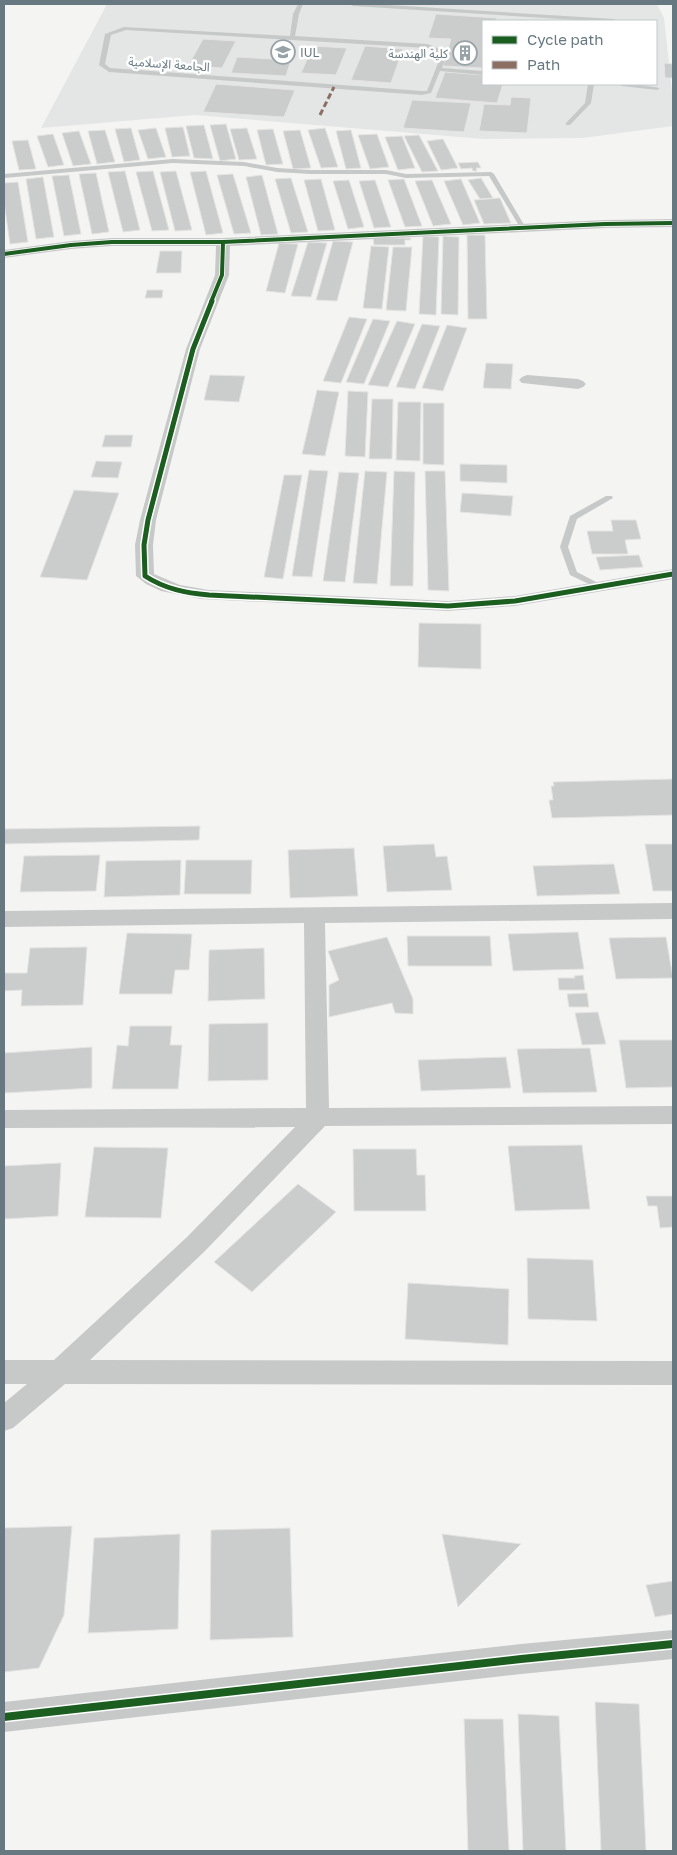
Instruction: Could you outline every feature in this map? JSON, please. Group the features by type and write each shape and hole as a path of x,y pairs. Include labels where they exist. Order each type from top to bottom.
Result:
{"street":[{"path":"4,254 71,245 104,243 223,242 605,224 673,223"},
{"path":"223,242 222,276 193,349 148,520 144,545 145,576 152,581 185,592 209,595 448,606 515,601 673,574"},
{"path":"527,380 578,384"},
{"path":"4,919 673,911"},
{"path":"4,1419 60,1372 196,1244 318,1118 314,916"},
{"path":"4,1120 673,1115"},
{"path":"4,1372 673,1373"},
{"path":"4,1717 521,1659 673,1644"}],"lane":[{"path":"292,38 296,14 300,4"},
{"path":"354,4 584,20"},
{"name":"الجامعة الإسلامية","path":"126,28 292,38 427,46 442,53 443,58 429,92 422,93 118,72 109,70 102,65 108,34 126,28"},
{"path":"438,70 482,73"},
{"path":"568,124 588,103 592,85"},
{"path":"631,85 657,88"},
{"path":"4,176 174,161 244,164 277,170 310,172 386,172 406,176 491,174 523,228"},
{"path":"597,586 573,573 564,547 573,518 609,498"}],"shaded area":[{"name":"IUL","path":"107,4 657,4 664,18 673,100 673,126 583,138 484,139 195,115 41,128"}],"building":[{"name":"كلية الهندسة","path":"436,14 497,18 496,20 482,20 482,68 443,66 451,39 428,38"},
{"path":"203,39 236,41 222,68 188,66"},
{"path":"313,46 347,48 336,75 301,73"},
{"path":"365,46 403,49 391,83 351,80"},
{"path":"237,57 291,60 286,76 231,73"},
{"path":"664,63 673,64 673,78 665,78"},
{"path":"445,72 482,75 482,85 503,85 497,103 435,98"},
{"path":"216,84 295,90 284,117 203,112"},
{"path":"511,97 531,98 527,133 479,131 484,104 510,105"},
{"path":"412,100 471,103 464,132 403,128"},
{"path":"226,124 236,159 220,161 210,125"},
{"path":"204,125 213,159 194,158 186,126"},
{"path":"183,127 190,156 172,157 165,128"},
{"path":"131,128 140,160 124,162 115,129"},
{"path":"156,128 166,157 148,159 138,130"},
{"path":"247,128 257,159 239,160 230,129"},
{"path":"325,128 338,167 321,168 308,130"},
{"path":"273,129 283,164 266,165 257,130"},
{"path":"105,130 115,162 97,164 88,131"},
{"path":"300,130 311,168 293,169 283,131"},
{"path":"351,130 361,168 346,169 336,131"},
{"path":"79,131 91,164 73,166 62,133"},
{"path":"53,134 64,165 48,167 37,136"},
{"path":"377,134 389,167 370,169 358,135"},
{"path":"419,135 438,171 422,172 404,136"},
{"path":"402,136 415,168 398,170 385,137"},
{"path":"443,139 458,168 441,170 427,141"},
{"path":"28,140 36,169 19,170 12,141"},
{"path":"478,162 481,168 476,168 477,171 473,171 472,168 461,169 458,163"},
{"path":"125,171 140,230 123,232 108,172"},
{"path":"153,171 169,230 152,231 136,172"},
{"path":"176,171 192,230 175,231 160,172"},
{"path":"206,171 223,233 206,235 190,172"},
{"path":"96,173 109,232 92,234 79,174"},
{"path":"233,174 251,233 234,234 217,175"},
{"path":"69,175 81,234 64,236 52,176"},
{"path":"262,175 278,234 261,235 246,177"},
{"path":"43,177 54,237 36,239 26,179"},
{"path":"291,178 308,232 291,233 275,179"},
{"path":"481,178 493,198 480,199 468,180"},
{"path":"321,179 335,230 318,231 304,180"},
{"path":"404,179 422,226 405,227 388,180"},
{"path":"461,179 480,223 463,225 444,181"},
{"path":"349,180 364,227 348,229 333,181"},
{"path":"375,180 391,227 374,228 359,181"},
{"path":"432,180 451,224 433,226 415,181"},
{"path":"18,182 28,242 10,244 4,202 4,183"},
{"path":"500,198 511,223 484,224 474,200"},
{"path":"467,235 485,235 487,319 468,319"},
{"path":"423,236 439,237 436,315 419,314"},
{"path":"443,236 459,237 458,315 441,314"},
{"path":"373,238 410,238 411,240 405,240 405,245 374,245"},
{"path":"333,241 353,242 337,301 316,300"},
{"path":"308,242 327,243 311,297 291,296"},
{"path":"279,243 298,244 285,293 266,291"},
{"path":"371,246 389,247 382,309 363,308"},
{"path":"393,247 412,247 406,311 386,310"},
{"path":"160,251 182,251 181,273 156,273"},
{"path":"147,290 163,290 162,298 145,298"},
{"path":"349,317 367,319 341,383 323,381"},
{"path":"373,319 390,321 364,384 346,382"},
{"path":"397,321 415,324 388,387 368,385"},
{"path":"422,324 440,326 415,389 396,387"},
{"path":"447,325 467,328 443,391 422,388"},
{"path":"486,363 513,364 511,389 483,388"},
{"path":"210,375 245,376 239,402 204,400"},
{"path":"317,390 339,392 325,456 302,454"},
{"path":"348,391 368,392 365,457 345,456"},
{"path":"372,399 393,399 392,459 369,459"},
{"path":"398,402 421,402 420,461 396,460"},
{"path":"423,403 444,403 444,465 423,464"},
{"path":"105,435 133,435 131,447 102,447"},
{"path":"96,461 122,462 118,478 91,477"},
{"path":"460,464 507,465 507,483 460,481"},
{"path":"309,470 328,471 312,577 292,576"},
{"path":"365,471 387,472 377,584 353,583"},
{"path":"394,471 415,472 413,586 390,586"},
{"path":"425,471 445,471 449,591 428,590"},
{"path":"339,472 359,473 345,582 323,581"},
{"path":"284,475 302,475 283,579 264,577"},
{"path":"74,490 119,493 87,580 40,577"},
{"path":"462,493 513,496 511,516 460,512"},
{"path":"611,520 636,520 641,539 625,540 628,554 592,554 587,531 613,531"},
{"path":"639,555 643,567 600,570 596,557"},
{"path":"419,623 481,624 481,669 418,667"},
{"path":"673,779 673,815 552,818 549,800 553,800 551,786 554,786 553,782"},
{"path":"200,826 199,840 4,844 4,829"},
{"path":"434,844 436,857 447,856 452,890 387,892 383,846"},
{"path":"645,844 673,844 673,891 653,891"},
{"path":"354,848 358,896 290,898 288,850"},
{"path":"100,855 96,891 20,892 24,856"},
{"path":"181,860 180,895 104,897 106,861"},
{"path":"186,860 252,860 251,894 184,894"},
{"path":"614,864 620,894 537,896 533,866"},
{"path":"578,932 584,969 513,971 508,934"},
{"path":"127,933 192,934 189,970 175,970 172,994 119,994"},
{"path":"407,936 490,936 492,966 408,966"},
{"path":"387,937 413,999 413,1014 395,1013 392,1003 329,1017 329,985 339,980 328,951"},
{"path":"666,937 673,978 616,979 609,938"},
{"path":"87,947 83,1005 21,1006 22,990 4,991 4,973 27,973 30,948"},
{"path":"264,948 265,999 208,1001 209,950"},
{"path":"583,975 585,990 559,990 558,978 575,978 574,976"},
{"path":"587,993 589,1007 569,1007 567,994"},
{"path":"598,1012 606,1044 582,1045 575,1013"},
{"path":"268,1023 268,1080 208,1081 209,1024"},
{"path":"130,1026 172,1026 170,1045 182,1045 178,1089 112,1089 117,1045 128,1046"},
{"path":"619,1040 673,1040 673,1087 626,1088"},
{"path":"92,1047 92,1088 4,1093 4,1053"},
{"path":"590,1048 597,1092 523,1093 517,1049"},
{"path":"506,1057 511,1088 421,1091 418,1060"},
{"path":"582,1145 590,1209 515,1211 508,1146"},
{"path":"94,1147 168,1148 161,1218 85,1217"},
{"path":"353,1149 416,1149 417,1175 425,1175 426,1211 354,1211"},
{"path":"61,1163 58,1216 4,1219 4,1166"},
{"path":"298,1184 336,1212 252,1292 214,1262"},
{"path":"646,1196 673,1196 673,1227 660,1228 657,1206 648,1206"},
{"path":"527,1258 593,1260 597,1321 528,1319"},
{"path":"408,1283 509,1289 508,1345 405,1339"},
{"path":"72,1526 64,1615 39,1668 4,1672 4,1528"},
{"path":"290,1528 293,1637 210,1640 211,1530"},
{"path":"180,1534 178,1629 88,1633 94,1538"},
{"path":"442,1534 521,1544 458,1607"},
{"path":"673,1581 673,1614 655,1617 646,1585"},
{"path":"595,1702 639,1704 646,1851 601,1851"},
{"path":"518,1714 559,1716 566,1851 523,1851"},
{"path":"464,1719 503,1719 509,1851 468,1851"}],"marked path":[{"path":"320,115 334,87"}],"cycle path":[{"path":"4,254 71,245 112,242 223,242 605,224 673,223"},
{"path":"223,242 222,275 193,349 148,520 144,545 145,576 176,590 209,595 448,606 515,601 673,574"},
{"path":"4,1717 521,1659 673,1644"}],"place":[{"name":"IUL","path":"283,52"},
{"name":"كلية الهندسة","path":"465,53"}]}
